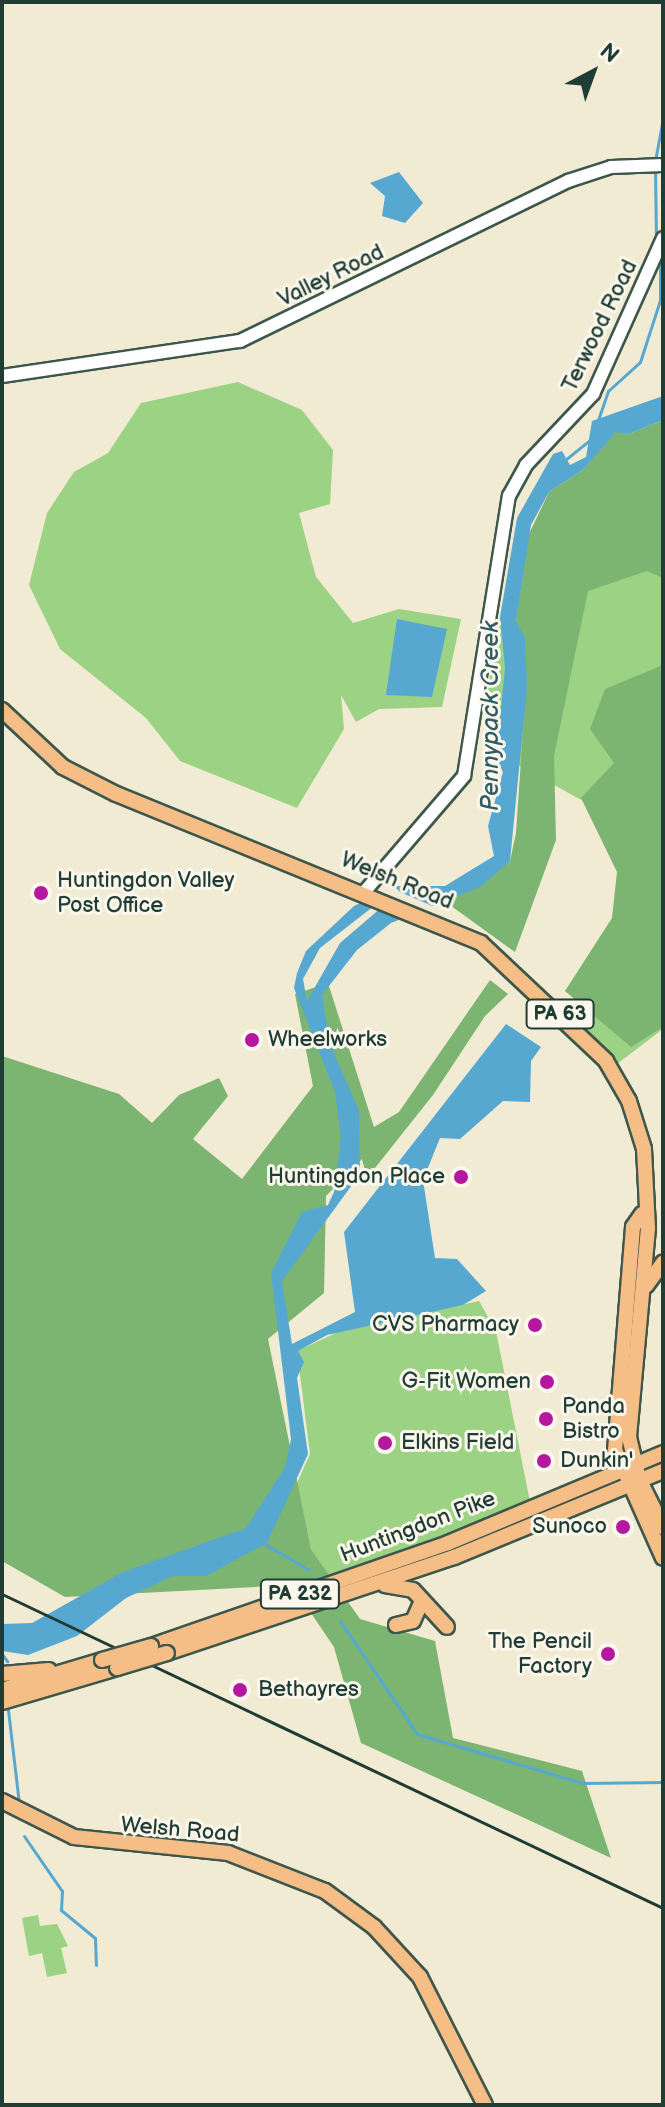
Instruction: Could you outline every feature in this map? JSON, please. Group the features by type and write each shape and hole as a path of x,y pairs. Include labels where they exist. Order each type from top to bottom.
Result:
{"main road":[{"name":"Welsh Road","path":"2,710 63,767 89,780 425,916 500,956 606,1061 629,1101 644,1149 642,1214 648,1228 629,1473"},
{"name":"Welsh Road","path":"629,1473 615,1418 633,1227 642,1214"},
{"path":"642,1297 663,1263"},
{"name":"Huntingdon Pike","path":"2,1702 167,1653 373,1586 629,1473 663,1453"},
{"name":"Huntingdon Pike","path":"2,1690 151,1646 448,1543 629,1473 663,1471"},
{"name":"PA 63","path":"629,1473 663,1527"},
{"name":"PA 63","path":"629,1473 663,1558"},
{"path":"373,1586 407,1587 447,1627"},
{"path":"396,1625 413,1621 422,1601"},
{"path":"2,1674 82,1667"},
{"name":"Welsh Road","path":"2,1801 74,1837 228,1853 325,1891 374,1927 420,1977 485,2105"}],"street":[{"name":"Valley Road","path":"2,376 240,341 568,181 644,165 662,165"},
{"name":"Terwood Road","path":"368,893 464,776 509,496 526,465 593,394 659,248"}],"green space":[{"path":"238,382 302,410 333,450 330,504 299,513 316,577 353,623 399,609 461,619 442,707 379,709 356,722 341,695 344,729 297,808 180,761 146,718 60,649 29,585 47,513 74,472 108,453 141,403"},
{"path":"663,420 663,578 647,571 588,591 554,756 556,840 515,952 447,903 510,861 516,833 524,716 516,622 528,536 549,492 583,470 616,431 629,434"},
{"path":"663,445 663,1029 617,1064 568,1015 661,844 489,749 492,718 485,716 496,627 506,606"},
{"path":"663,665 663,1027 631,1047 565,991 612,918 617,872 581,798 614,763 590,729 605,689"},
{"path":"490,980 508,994 485,1016 433,1095 367,1178 362,1159 326,1196 324,1293 268,1339 311,1549 360,1619 435,1641 453,1738 582,1771 611,1858 361,1743 334,1647 292,1585 65,1597 2,1561 2,1056 119,1094 152,1123 179,1095 219,1078 228,1096 193,1139 242,1179 313,1086 295,994 328,983 374,1127 399,1112"},
{"path":"479,1301 496,1331 531,1507 334,1582 311,1549 297,1483 310,1454 297,1351 338,1332"},
{"path":"38,1915 40,1926 57,1924 68,1946 61,1948 67,1973 47,1977 42,1953 29,1956 22,1918"}],"water":[{"path":"399,172 423,203 405,223 382,216 385,196 370,183"},
{"path":"663,396 663,420 629,434 616,432 583,470 549,492 531,525 516,621 525,638 527,688 510,861 480,887 391,923 357,950 322,995 330,1044 359,1111 360,1174 282,1281 292,1344 355,1312 344,1232 506,1024 541,1047 531,1061 530,1102 503,1101 460,1139 440,1138 423,1180 435,1258 457,1259 486,1291 463,1305 327,1335 298,1351 304,1362 297,1378 308,1454 267,1543 206,1576 173,1576 126,1598 77,1636 28,1655 2,1651 2,1624 32,1623 123,1572 246,1528 285,1467 291,1439 271,1273 302,1212 328,1205 334,1192 341,1137 335,1092 294,988 297,973 306,951 354,906 395,886 445,886 494,856 488,826 503,772 496,758 505,668 500,617 517,518 553,454 562,451 570,465 586,457 592,421","holes":["392,892 396,895 340,943 307,1001 303,979 320,948"]},
{"path":"397,619 447,629 432,697 386,695"}],"pier":[{"path":"391,883 400,892 437,908 405,921 359,903"}],"waterway":[{"path":"655,161 663,118"},
{"path":"655,169 656,244"},
{"path":"597,423 608,391 640,362 660,300 660,254"},
{"name":"Pennypack Creek","path":"565,460 590,440"},
{"path":"263,1543 309,1570"},
{"path":"340,1621 417,1734 582,1783 663,1782"},
{"path":"2,1654 7,1661"},
{"path":"8,1710 19,1804"},
{"path":"24,1836 62,1891 61,1910 95,1938 96,1965"}],"railway":[{"path":"2,1594 663,1908"}],"place":[{"name":"Huntingdon Valley Post Office","path":"41,893"},
{"name":"Wheelworks","path":"252,1040"},
{"name":"Huntingdon Place","path":"461,1177"},
{"name":"CVS Pharmacy","path":"535,1325"},
{"name":"G-Fit Women","path":"547,1382"},
{"name":"Panda Bistro","path":"546,1419"},
{"name":"Elkins Field","path":"385,1443"},
{"name":"Dunkin'","path":"544,1461"},
{"name":"Sunoco","path":"623,1527"},
{"name":"The Pencil Factory","path":"608,1654"},
{"name":"Bethayres","path":"240,1690"}]}
